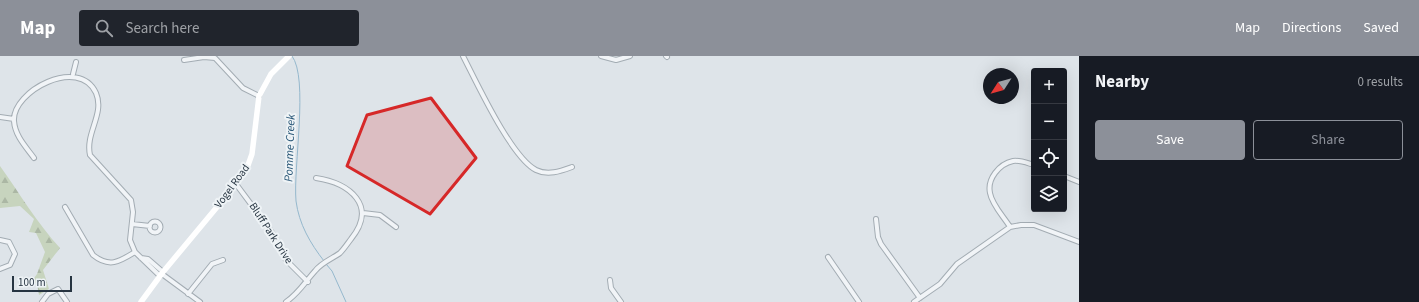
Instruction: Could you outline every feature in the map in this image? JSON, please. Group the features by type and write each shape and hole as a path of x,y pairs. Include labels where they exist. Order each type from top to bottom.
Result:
{"street":[{"path":"463,56 488,106 527,163 538,170 548,172 559,172 572,167"},
{"path":"601,56 616,60 630,56"},
{"path":"184,60 204,57 215,58 243,88 259,96"},
{"name":"Vogel Road","path":"141,302 161,274 236,184 250,159 259,96 267,80 287,57"},
{"path":"73,74 76,62"},
{"path":"34,158 20,138 14,119 18,107 28,94 46,81 58,75 73,74 88,81 96,93 99,103 88,146 90,155 131,200 133,212 130,240 135,252 144,263 200,302"},
{"path":"0,117 14,119"},
{"path":"1010,227 992,201 990,193 991,179 1000,168 1012,161 1021,161 1031,164"},
{"path":"1067,177 1079,182"},
{"path":"286,302 298,294 315,271 325,261 340,252 358,230 363,213 357,198 352,193 328,179 316,178"},
{"name":"Bluff Park Drive","path":"236,184 271,231 286,260 308,282"},
{"path":"65,207 93,255 99,260 120,262 135,252"},
{"path":"363,213 380,215 396,227"},
{"path":"876,219 878,237 881,244 920,298"},
{"path":"132,224 150,226"},
{"path":"914,302 940,284 957,264 1010,227 1034,225 1079,242"},
{"path":"0,240 9,242 15,254 10,265 0,269"},
{"path":"828,258 859,302"},
{"path":"188,294 212,264 223,260"},
{"path":"610,280 611,288 621,302"},
{"path":"42,302 48,294 58,289 67,302"}],"highlighted area":[{"path":"431,98 476,158 430,214 347,166 367,115"}],"green space":[{"path":"0,166 36,218 60,248 43,270 49,289 39,295 37,284 32,281 37,274 45,252 36,233 29,232 34,219 20,206 0,208"}],"waterway":[{"name":"Pomme Creek","path":"292,56 297,67 300,103 296,186 297,209 306,233 324,261"},
{"name":"Pomme Creek","path":"326,264 332,271 346,302"}]}
